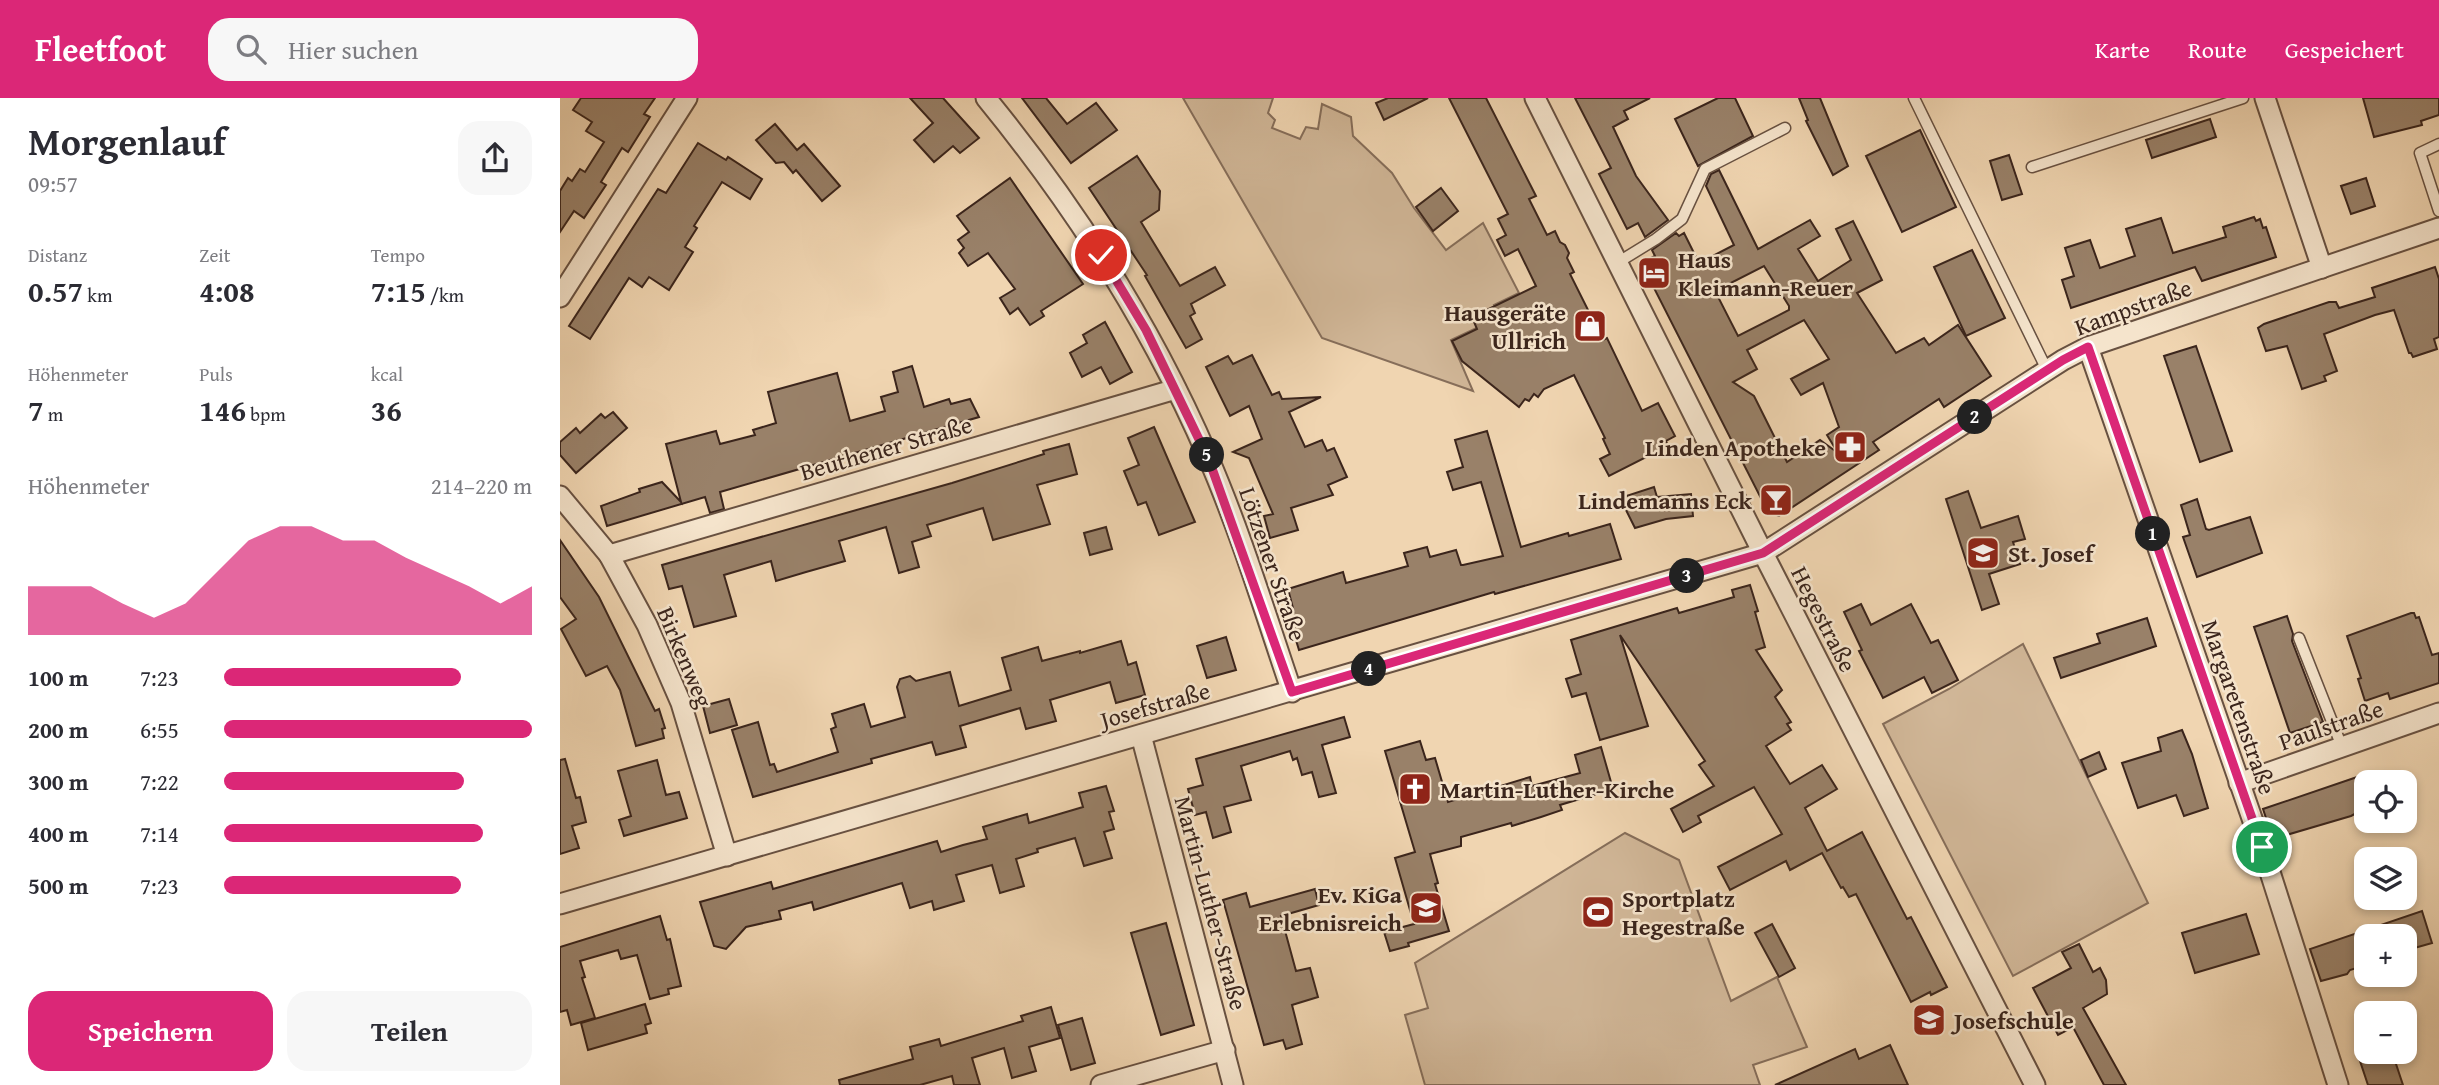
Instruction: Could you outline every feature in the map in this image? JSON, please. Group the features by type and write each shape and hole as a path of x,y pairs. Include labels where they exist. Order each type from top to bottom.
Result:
{"street":[{"path":"560,296 687,98"},
{"name":"Lötzener Straße","path":"986,98 1037,162 1107,264 1146,330 1209,460 1292,692"},
{"name":"Hegestraße","path":"1535,98 1763,553 2035,1085"},
{"path":"2265,98 2322,268"},
{"name":"Kampstraße","path":"1763,553 2047,370 2088,347 2439,228"},
{"name":"Margaretenstraße","path":"2088,347 2239,783 2337,1085"},
{"name":"Beuthener Straße","path":"609,555 1176,389"},
{"name":"Birkenweg","path":"560,496 609,555 647,625 681,703 727,856"},
{"name":"Josefstraße","path":"560,904 1763,553"},
{"name":"Paulstraße","path":"2239,783 2439,713"},
{"name":"Martin-Luther-Straße","path":"1141,735 1233,1085"},
{"path":"1101,1085 1225,1050"}],"lane":[{"path":"1914,98 2047,370"},
{"path":"2032,167 2243,98"},
{"path":"1617,263 1682,219 1705,169 1785,128"},
{"path":"2439,144 2420,153 2439,211"},
{"path":"2299,638 2342,747"}],"shaded area":[{"path":"1183,98 1273,98 1268,113 1275,120 1272,128 1300,139 1306,127 1318,129 1322,104 1351,117 1353,136 1392,173 1446,250 1483,223 1519,293 1494,305 1500,317 1451,340 1473,391 1322,338"},
{"path":"2023,644 2148,903 2013,976 1883,724 1949,689"},
{"name":"Sportplatz Hegestraße","path":"1625,833 1679,860 1731,1001 1777,977 1807,1047 1753,1065 1760,1085 1425,1085 1405,1015 1428,1008 1415,963"}],"building":[{"path":"581,98 655,98 644,114 650,117 628,152 622,148 601,182 606,185 584,218 574,211 560,232 560,191 568,178 572,181 580,169 585,172 604,142 586,131 592,122 573,110"},
{"path":"910,98 943,98 979,138 960,153 953,146 934,162 914,140 933,123"},
{"path":"1022,98 1046,98 1067,124 1096,103 1117,130 1071,163"},
{"path":"1388,98 1428,98 1384,120 1376,103"},
{"path":"1449,98 1486,98 1536,196 1529,199 1547,235 1555,231 1560,242 1565,245 1569,253 1567,258 1574,272 1570,274 1603,340 1607,338 1642,411 1658,403 1675,436 1666,441 1668,446 1609,476 1600,459 1610,454 1603,439 1605,438 1574,375 1544,389 1538,397 1534,394 1529,401 1525,399 1519,407 1462,361 1452,341 1477,329 1472,317 1536,286 1518,249 1505,256 1497,240 1506,235 1498,219 1508,214"},
{"path":"1575,98 1650,98 1624,111 1628,119 1613,127 1636,176 1668,220 1645,237 1638,223 1627,229 1599,174 1611,168"},
{"path":"1718,98 1735,98 1753,136 1698,166 1675,119"},
{"path":"1799,98 1820,98 1848,166 1833,175 1806,121 1808,120"},
{"path":"2363,98 2439,98 2439,115 2421,121 2422,125 2374,137"},
{"path":"2210,119 2216,137 2152,158 2146,140"},
{"path":"775,124 797,150 804,144 840,186 822,201 796,170 793,173 784,162 776,163 756,140"},
{"path":"1920,130 1956,207 1902,232 1866,156"},
{"path":"698,143 726,160 728,157 762,179 750,199 722,182 694,226 697,228 685,247 693,252 669,290 649,277 642,287 629,278 590,339 569,326 658,189 666,193"},
{"path":"2009,155 2022,194 2002,200 1990,161"},
{"path":"1137,156 1160,191 1159,210 1141,222 1180,286 1215,267 1225,285 1191,304 1195,313 1190,316 1202,339 1186,348 1145,276 1147,275 1089,188"},
{"path":"1719,170 1758,249 1810,220 1820,236 1798,249 1818,281 1851,260 1836,229 1853,221 1882,280 1857,293 1896,353 1924,338 1929,345 1958,325 1991,376 1944,407 1939,399 1873,442 1879,450 1779,516 1768,512 1643,262 1655,256 1652,250 1676,233 1679,236 1684,233 1699,263 1734,245 1706,186 1711,174","holes":["1764,266 1789,310 1738,336 1715,291","1804,320 1829,359 1791,379 1801,395 1823,383 1839,427 1827,435 1838,453 1820,440 1787,462 1754,396 1733,382 1757,369 1747,350"]},
{"path":"1010,178 1083,284 1041,311 1044,316 1030,325 1018,308 1010,314 1000,298 1015,289 988,253 968,266 959,253 964,248 958,240 969,232 957,216"},
{"path":"2366,178 2375,206 2351,214 2341,186"},
{"path":"1441,188 1458,211 1433,231 1416,207"},
{"path":"2254,217 2256,221 2260,219 2263,228 2266,227 2276,257 2202,281 2195,267 2071,308 2062,280 2074,276 2065,248 2090,240 2100,268 2135,256 2126,229 2161,218 2173,253 2226,237 2223,227"},
{"path":"1972,250 2005,318 1966,336 1934,267"},
{"path":"2435,267 2439,279 2439,337 2434,339 2437,349 2413,357 2409,353 2394,310 2324,334 2337,371 2324,376 2326,381 2302,389 2287,346 2266,351 2258,328 2264,324 2329,302 2336,302 2339,308 2375,297 2372,288"},
{"path":"1105,322 1132,372 1110,384 1101,367 1082,377 1070,353 1087,343 1083,335"},
{"path":"2196,346 2232,451 2200,462 2164,356"},
{"path":"1252,355 1272,395 1279,392 1282,399 1321,397 1289,412 1305,447 1322,440 1327,451 1334,448 1347,477 1328,485 1333,495 1291,508 1298,530 1270,538 1264,516 1273,514 1249,458 1233,452 1262,439 1249,406 1230,416 1206,367 1228,356 1233,364"},
{"path":"912,366 924,407 949,399 951,404 970,399 979,417 720,492 724,509 710,513 705,497 607,526 601,506 640,492 639,489 662,482 681,502 666,444 716,431 720,444 755,435 753,430 776,423 768,392 837,373 850,421 885,411 881,397 898,392 893,372"},
{"path":"613,412 627,428 576,473 560,455 560,442 576,428 580,433 601,414 605,418"},
{"path":"1154,427 1195,522 1159,535 1146,502 1138,505 1124,471 1139,465 1128,438"},
{"path":"1487,431 1521,547 1610,524 1621,559 1495,594 1494,592 1299,650 1288,614 1294,612 1288,589 1343,572 1346,583 1408,566 1404,553 1427,547 1430,557 1456,550 1461,565 1503,556 1481,482 1453,490 1447,472 1463,467 1455,440"},
{"path":"1069,444 1077,474 1037,485 1050,524 993,540 983,508 927,525 931,536 912,542 919,567 899,573 886,527 839,541 845,561 776,581 771,561 724,575 736,616 694,627 682,586 669,589 662,565 952,483"},
{"path":"1654,487 1657,497 1691,494 1693,516 1666,519 1635,528 1620,498"},
{"name":"St. Josef","path":"1968,491 1981,528 2018,516 2025,539 2013,542 2020,564 1989,574 1999,604 1982,610 1946,499"},
{"path":"2197,499 2206,529 2250,517 2262,553 2197,577 2183,537 2190,535 2181,505"},
{"path":"1106,527 1112,549 1090,555 1084,533"},
{"path":"560,540 599,597 655,711 659,709 665,728 662,729 664,738 636,746 620,690 607,666 586,676 561,629 576,619 560,597"},
{"path":"1750,585 1765,647 1756,650 1782,690 1775,697 1791,722 1787,724 1791,730 1766,746 1790,784 1822,765 1837,789 1805,808 1827,851 1862,832 1907,919 1911,917 1947,987 1931,995 1930,992 1911,1002 1856,894 1849,897 1843,887 1841,888 1822,853 1790,870 1786,861 1730,890 1718,867 1782,834 1754,787 1698,816 1701,822 1683,832 1671,809 1714,786 1699,765 1705,761 1620,635 1648,726 1600,740 1586,693 1572,697 1566,679 1581,674 1571,640 1677,608 1679,613 1734,597 1732,590"},
{"path":"1861,604 1871,625 1911,604 1931,643 1938,640 1958,680 1932,693 1924,677 1883,698 1859,651 1862,650 1844,612"},
{"path":"2414,613 2416,618 2419,617 2432,655 2439,653 2439,683 2390,699 2388,693 2365,701 2358,679 2361,678 2347,636"},
{"path":"2287,616 2293,634 2292,641 2323,722 2290,733 2254,627"},
{"path":"2147,618 2156,646 2061,678 2054,658 2100,643 2097,634"},
{"path":"1226,637 1236,670 1207,678 1197,646"},
{"path":"1121,641 1128,665 1136,662 1145,695 1116,703 1110,682 1050,700 1056,721 1026,729 1020,708 960,726 966,747 936,755 932,742 871,759 872,763 753,797 732,730 758,722 770,765 774,764 777,772 838,752 831,729 836,727 832,714 864,704 871,727 905,717 897,687 900,679 910,676 916,681 950,672 959,706 1011,690 1002,658 1038,647 1042,661"},
{"path":"729,699 737,725 710,733 703,706"},
{"path":"1344,717 1350,737 1322,745 1336,793 1319,797 1312,772 1302,775 1297,758 1293,760 1290,751 1241,766 1251,800 1224,807 1231,832 1213,838 1206,812 1195,815 1188,789 1203,785 1196,759"},
{"path":"2182,730 2208,808 2184,816 2176,795 2138,808 2122,763 2161,751 2158,738"},
{"path":"1420,741 1426,760 1435,758 1448,802 1530,777 1532,786 1580,773 1575,755 1601,747 1613,789 1560,805 1562,810 1541,817 1461,837 1461,846 1430,854 1438,883 1435,884 1449,931 1390,951 1384,932 1414,924 1395,858 1415,852 1385,751"},
{"path":"2099,752 2106,769 2088,777 2081,760"},
{"path":"565,759 576,798 580,797 586,822 572,826 579,848 560,854 560,760"},
{"path":"657,760 666,795 679,792 687,818 624,836 619,820 631,816 618,771"},
{"path":"2354,778 2354,814 2351,816 2273,839 2263,809"},
{"path":"1106,786 1114,811 1109,812 1114,829 1104,832 1112,858 1084,866 1075,838 1037,849 1038,852 1016,859 1024,886 1000,893 992,865 956,875 964,901 934,910 932,901 910,908 902,883 814,910 812,902 779,911 781,919 746,927 726,949 714,946 700,902 771,882 773,889 937,841 941,852 987,839 983,827 1027,814 1029,823 1083,807 1079,793"},
{"path":"1315,889 1319,905 1281,916 1296,971 1310,968 1318,997 1292,1005 1302,1044 1286,1049 1283,1040 1264,1045 1223,900 1246,893 1250,907"},
{"path":"2422,911 2432,943 2417,947 2417,924 2384,924"},
{"path":"2246,914 2259,954 2195,973 2182,933"},
{"path":"660,916 667,940 670,939 681,986 668,989 669,994 650,999 637,955 621,959 618,950 580,961 585,977 582,978 595,1018 571,1025 567,1010 560,1012 560,947"},
{"path":"1166,923 1194,1025 1161,1035 1131,933"},
{"path":"1772,924 1795,968 1779,977 1755,933"},
{"path":"2354,934 2354,969 2347,974 2321,981 2310,949"},
{"path":"2079,944 2093,972 2100,968 2106,980 2107,994 2083,1008 2126,1085 2104,1085 2073,1027 2058,1035 2033,988 2071,968 2062,952"},
{"path":"645,1004 651,1023 645,1025 647,1033 588,1050 581,1023"},
{"path":"1051,1007 1060,1038 1029,1047 1036,1071 1012,1078 1004,1048 972,1058 980,1085 954,1085 952,1076 920,1085 840,1085 839,1080 913,1059 910,1047 939,1039 941,1046 1023,1021 1021,1016"},
{"path":"1082,1018 1095,1063 1071,1070 1058,1025"},
{"path":"1890,1045 1908,1085 1775,1085 1855,1049 1859,1059"},
{"path":"2361,1064 2396,1064 2403,1085 2368,1085"}],"place":[{"name":"Haus Kleimann-Reuer","path":"1654,273"},
{"name":"Hausgeräte Ullrich","path":"1590,326"},
{"name":"Linden Apotheke","path":"1850,447"},
{"name":"Lindemanns Eck","path":"1776,500"},
{"name":"St. Josef","path":"1983,553"},
{"name":"Martin-Luther-Kirche","path":"1415,789"},
{"name":"Ev. KiGa Erlebnisreich","path":"1426,908"},
{"name":"Sportplatz Hegestraße","path":"1598,912"},
{"name":"Josefschule","path":"1929,1020"}],"route":[{"path":"1101,255 1146,330 1192,420 1237,532 1292,692 1763,553 2063,360 2088,347 2262,847"}]}
